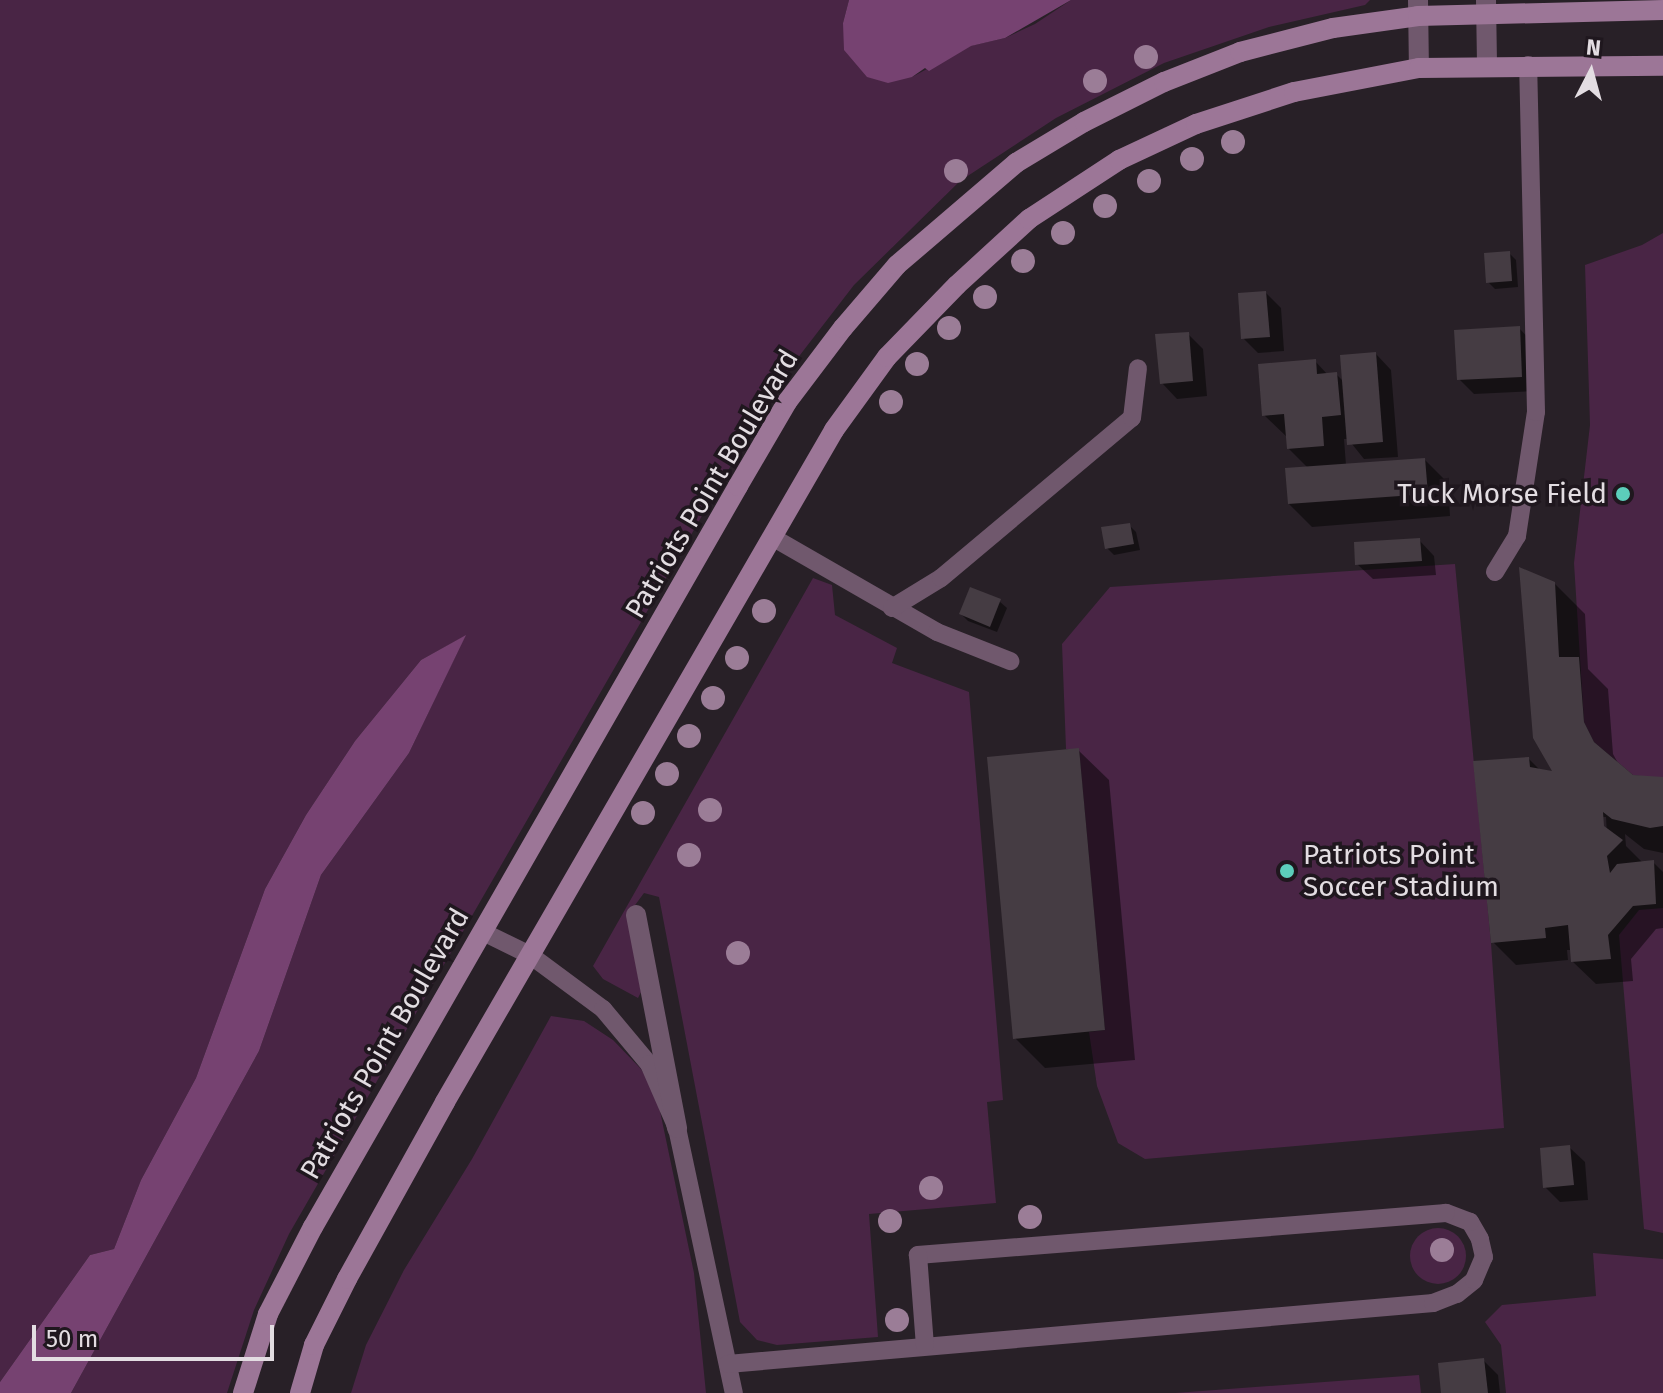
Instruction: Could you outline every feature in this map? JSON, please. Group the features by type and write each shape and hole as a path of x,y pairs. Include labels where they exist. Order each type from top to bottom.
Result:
{"street":[{"name":"Patriots Point Boulevard","path":"243,1393 268,1314 363,1135 787,402 843,328 897,265 1016,163 1084,122 1164,82 1266,45 1418,8 1486,6 1663,10"},
{"path":"1486,6 1487,64"},
{"path":"1418,8 1419,68"},
{"path":"300,1393 314,1345 347,1279 530,955 834,430 887,357 957,285 1029,219 1119,160 1196,124 1294,92 1419,68 1487,64 1663,66"},
{"path":"636,915 677,1128"}],"lane":[{"path":"1495,572 1517,536 1536,412 1528,65"},
{"path":"892,608 941,578 1132,418 1138,368"},
{"path":"772,537 937,632 1010,661"},
{"path":"483,932 530,955 603,1009 649,1064 677,1128 734,1393"},
{"path":"728,1364 1433,1303 1457,1294 1474,1280 1484,1257 1480,1239 1470,1222 1446,1213 918,1255 925,1345"}],"shaded area":[{"path":"0,0 849,0 843,23 912,77 970,46 1005,38 1035,24 1071,0 1370,0 1365,5 1269,27 1164,63 1056,118 960,181 854,285 790,368 741,448 289,1234 254,1310 227,1393 71,1393 259,1051 321,875 409,753 465,636 421,660 355,741 306,815 265,889 196,1078 141,1180 114,1249 90,1255 0,1382"},
{"path":"849,0 1071,0 1005,38 971,46 929,71 925,68 912,77 888,83 867,77 844,50 843,23"},
{"name":"Tuck Morse Field","path":"1663,233 1663,777 1656,778 1633,775 1594,742 1584,722 1574,563 1590,425 1585,265 1642,245"},
{"name":"Patriots Point Soccer Stadium","path":"1455,564 1491,943 1504,1128 1145,1159 1118,1143 1097,1086 1089,1032 1105,1030 1079,749 1066,749 1062,644 1110,587"},
{"path":"813,578 832,585 835,615 897,648 892,663 969,692 1003,1100 987,1102 996,1203 869,1214 878,1337 777,1345 757,1340 740,1322 659,897 644,893 627,916 641,992 638,998 603,979 593,966"},
{"path":"466,635 409,753 321,875 259,1051 71,1393 0,1393 0,1382 90,1255 114,1249 141,1180 196,1078 265,889 306,815 355,741 421,660"},
{"path":"1663,908 1663,1233 1644,1229 1619,935 1639,910"},
{"path":"551,1016 584,1021 613,1040 641,1069 656,1092 694,1273 706,1393 351,1393 366,1345 404,1270 472,1159"},
{"path":"1438,1228 1458,1236 1466,1256 1458,1276 1438,1284 1418,1276 1410,1256 1418,1236"},
{"path":"1593,1253 1663,1259 1663,1393 1506,1393 1501,1345 1485,1322 1502,1305 1596,1296"},
{"path":"1419,1375 1421,1393 1175,1393"}],"building":[{"path":"1510,251 1512,281 1486,283 1484,253"},
{"path":"1266,291 1270,337 1241,339 1238,293"},
{"path":"1520,326 1522,377 1457,380 1454,330"},
{"path":"1189,332 1193,381 1160,384 1155,334"},
{"path":"1376,352 1383,442 1347,445 1340,355"},
{"path":"1316,359 1317,374 1337,372 1341,415 1322,417 1324,446 1287,449 1284,414 1262,416 1258,364"},
{"path":"1425,458 1428,494 1288,504 1285,468"},
{"path":"1130,523 1134,544 1105,549 1101,527"},
{"path":"1420,538 1422,561 1355,565 1354,542"},
{"path":"1519,567 1555,582 1559,657 1579,657 1584,722 1594,742 1633,775 1663,777 1663,826 1650,828 1612,819 1603,812 1604,826 1623,840 1607,856 1610,873 1617,864 1654,860 1656,904 1633,906 1608,935 1611,959 1571,962 1568,925 1545,928 1546,938 1491,943 1473,761 1529,757 1530,767 1552,771 1533,738"},
{"path":"970,587 1001,599 990,627 959,614"},
{"path":"1079,748 1105,1030 1013,1039 987,757"},
{"path":"1570,1145 1574,1185 1543,1188 1540,1148"},
{"path":"1484,1358 1488,1393 1441,1393 1438,1363"}],"place":[{"name":"Tuck Morse Field","path":"1623,494"},
{"name":"Patriots Point Soccer Stadium","path":"1287,871"}]}
